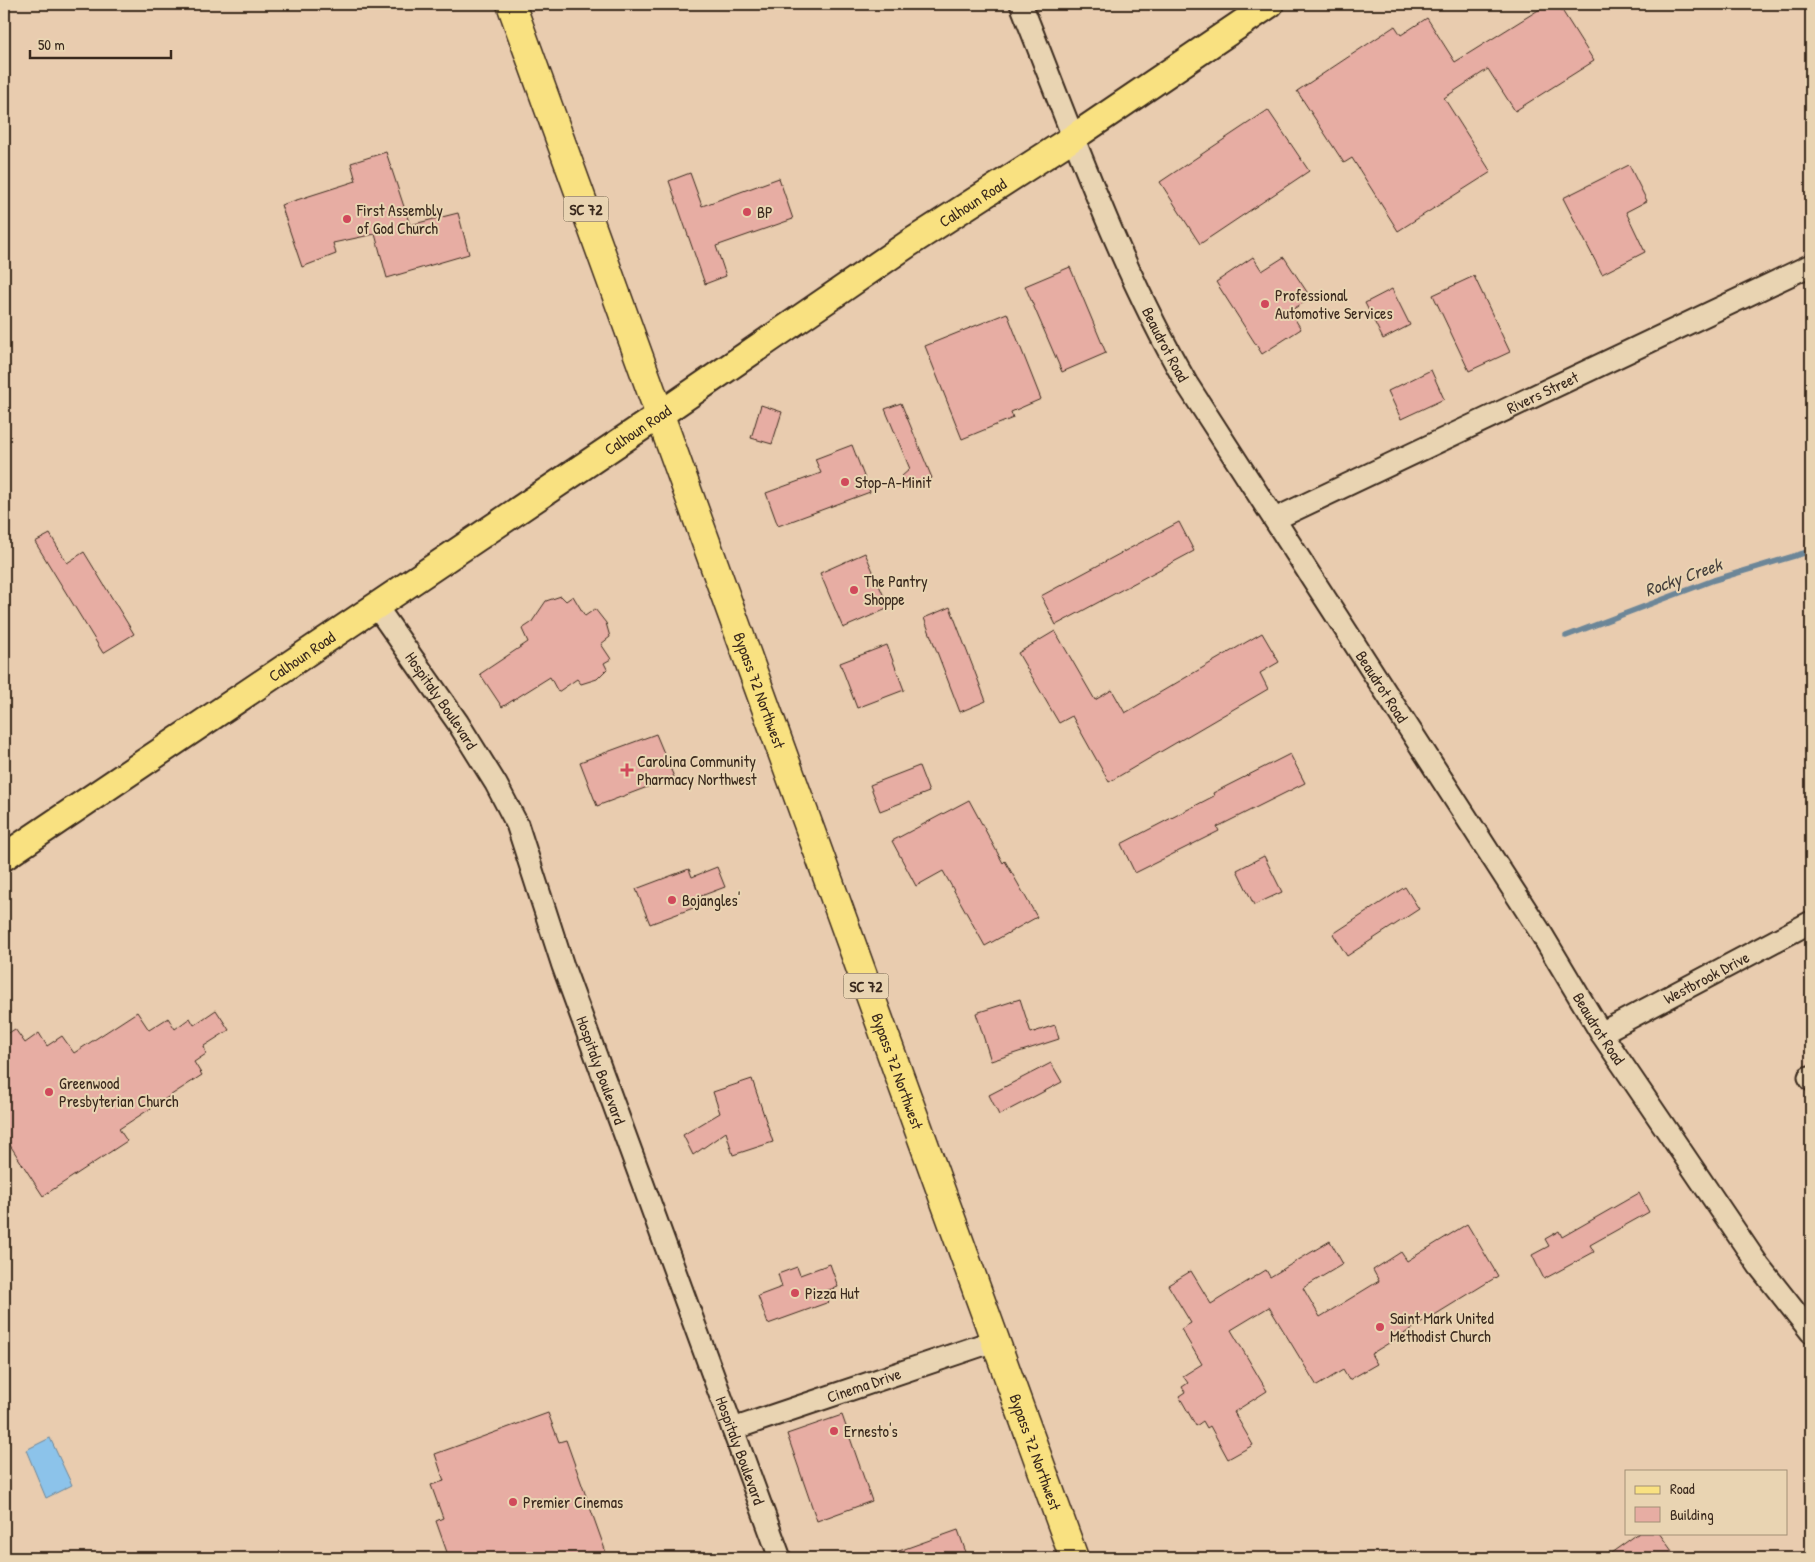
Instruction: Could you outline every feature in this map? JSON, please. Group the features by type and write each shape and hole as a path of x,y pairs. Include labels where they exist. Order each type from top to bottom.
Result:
{"highway":[{"name":"SC 72","path":"511,4 661,414"},
{"name":"Bypass 72 Northwest","path":"661,414 1074,1558"}],"main road":[{"name":"Calhoun Road","path":"4,857 661,414 908,244 1074,137 1270,4"}],"street":[{"name":"Beaudrot Road","path":"1021,4 1138,291 1187,384 1541,933 1600,1033 1759,1266 1811,1332"},
{"name":"Rivers Street","path":"1275,519 1811,265"},
{"name":"Hospitaly Boulevard","path":"376,606 458,723 496,784 517,824 552,933 780,1558"},
{"name":"Westbrook Drive","path":"1600,1033 1811,922"},
{"name":"Cinema Drive","path":"733,1429 994,1340"}],"water":[{"path":"50,1438 72,1485 46,1498 26,1450"}],"building":[{"path":"1548,4 1558,4 1594,61 1515,111 1488,69 1444,98 1491,172 1398,231 1352,158 1344,163 1297,91 1395,26 1401,35 1427,18 1455,62"},
{"path":"1268,110 1309,171 1200,244 1160,182"},
{"name":"First Assembly of God Church","path":"386,152 410,225 458,213 469,254 387,278 375,234 333,243 336,254 302,267 281,205 356,181 351,163"},
{"path":"1629,165 1647,201 1626,212 1645,252 1602,274 1563,198"},
{"path":"690,173 702,206 779,178 793,219 716,246 726,276 705,284 669,181"},
{"name":"Professional Automotive Services","path":"1253,257 1262,271 1284,257 1311,298 1290,311 1301,329 1262,354 1216,282"},
{"path":"1070,267 1106,353 1062,372 1025,286"},
{"path":"1474,276 1510,352 1469,371 1433,295"},
{"path":"1392,289 1410,325 1383,339 1365,303"},
{"path":"1007,313 1041,399 1011,412 1013,418 962,439 925,346"},
{"path":"1431,370 1444,399 1401,419 1388,391"},
{"path":"901,403 932,478 907,488 902,476 910,469 885,409"},
{"path":"761,405 782,412 772,444 751,438"},
{"path":"852,445 870,492 778,526 766,493 821,473 815,459"},
{"path":"1179,522 1194,551 1056,625 1041,596"},
{"path":"50,534 67,563 84,552 134,634 103,653 35,542"},
{"name":"The Pantry Shoppe","path":"865,553 889,608 843,628 820,573"},
{"path":"561,596 566,601 573,596 585,616 595,609 606,623 610,637 601,644 611,659 604,663 607,669 597,679 581,684 577,679 558,692 550,677 502,707 480,674 528,642 522,629 531,623 546,601"},
{"path":"950,607 986,701 960,712 924,618"},
{"path":"1055,631 1095,700 1112,690 1125,713 1262,633 1279,662 1260,673 1268,689 1109,782 1072,716 1059,723 1018,653"},
{"path":"887,645 904,690 857,708 840,663"},
{"name":"Carolina Community Pharmacy Northwest","path":"656,734 674,777 597,806 580,762"},
{"path":"1290,754 1305,783 1217,827 1219,831 1135,873 1121,844 1214,796 1213,793"},
{"path":"919,766 929,792 880,811 870,785"},
{"path":"969,800 1003,863 1005,861 1037,917 985,946 943,871 916,886 892,841"},
{"path":"1264,856 1282,892 1254,905 1237,870"},
{"name":"Bojangles'","path":"717,867 725,887 701,896 704,904 650,924 636,889 689,869 692,877"},
{"path":"1405,887 1419,909 1347,956 1333,934"},
{"path":"1020,999 1031,1033 1055,1025 1059,1039 991,1061 976,1013"},
{"name":"Greenwood Presbyterian Church","path":"216,1010 229,1030 204,1046 206,1054 194,1062 202,1075 119,1129 127,1141 43,1196 4,1136 4,1036 15,1029 25,1043 39,1033 47,1046 62,1036 74,1053 137,1012 149,1030 168,1018 175,1029 190,1018 194,1025"},
{"path":"1051,1063 1062,1082 999,1115 989,1095"},
{"path":"752,1079 773,1142 733,1155 726,1132 693,1155 683,1135 720,1113 713,1092"},
{"path":"1639,1193 1649,1212 1590,1245 1594,1252 1544,1279 1532,1255 1549,1246 1545,1239 1559,1231 1562,1237"},
{"name":"Saint Mark United Methodist Church","path":"1467,1224 1498,1276 1371,1354 1377,1364 1349,1380 1343,1370 1317,1386 1269,1307 1231,1330 1267,1391 1234,1412 1253,1445 1228,1459 1210,1426 1207,1428 1203,1421 1196,1426 1179,1396 1185,1392 1182,1387 1188,1383 1183,1376 1202,1364 1181,1329 1191,1323 1168,1285 1191,1271 1211,1304 1266,1270 1270,1277 1330,1241 1343,1264 1303,1288 1320,1317 1379,1281 1373,1270 1401,1252 1407,1261"},
{"name":"Pizza Hut","path":"830,1264 838,1287 825,1291 829,1302 768,1324 758,1296 782,1287 778,1274 797,1267 800,1275"},
{"name":"Premier Cinemas","path":"548,1413 559,1442 566,1440 608,1558 449,1558 436,1521 443,1518 431,1485 444,1481 435,1454"},
{"path":"842,1415 872,1501 817,1521 787,1434"},
{"path":"958,1530 968,1558 885,1558 885,1556"},
{"path":"1638,1534 1660,1534 1677,1558 1604,1558"}],"waterway":[{"name":"Rocky Creek","path":"1566,636 1714,580 1811,551"}],"place":[{"name":"BP","path":"747,212"},
{"name":"First Assembly of God Church","path":"347,219"},
{"name":"Professional Automotive Services","path":"1265,304"},
{"name":"Stop-A-Minit","path":"845,482"},
{"name":"The Pantry Shoppe","path":"854,590"},
{"name":"Carolina Community Pharmacy Northwest","path":"627,770"},
{"name":"Bojangles'","path":"672,900"},
{"name":"Greenwood Presbyterian Church","path":"49,1092"},
{"name":"Pizza Hut","path":"795,1293"},
{"name":"Saint Mark United Methodist Church","path":"1380,1327"},
{"name":"Ernesto's","path":"834,1431"},
{"name":"Premier Cinemas","path":"513,1502"}]}
